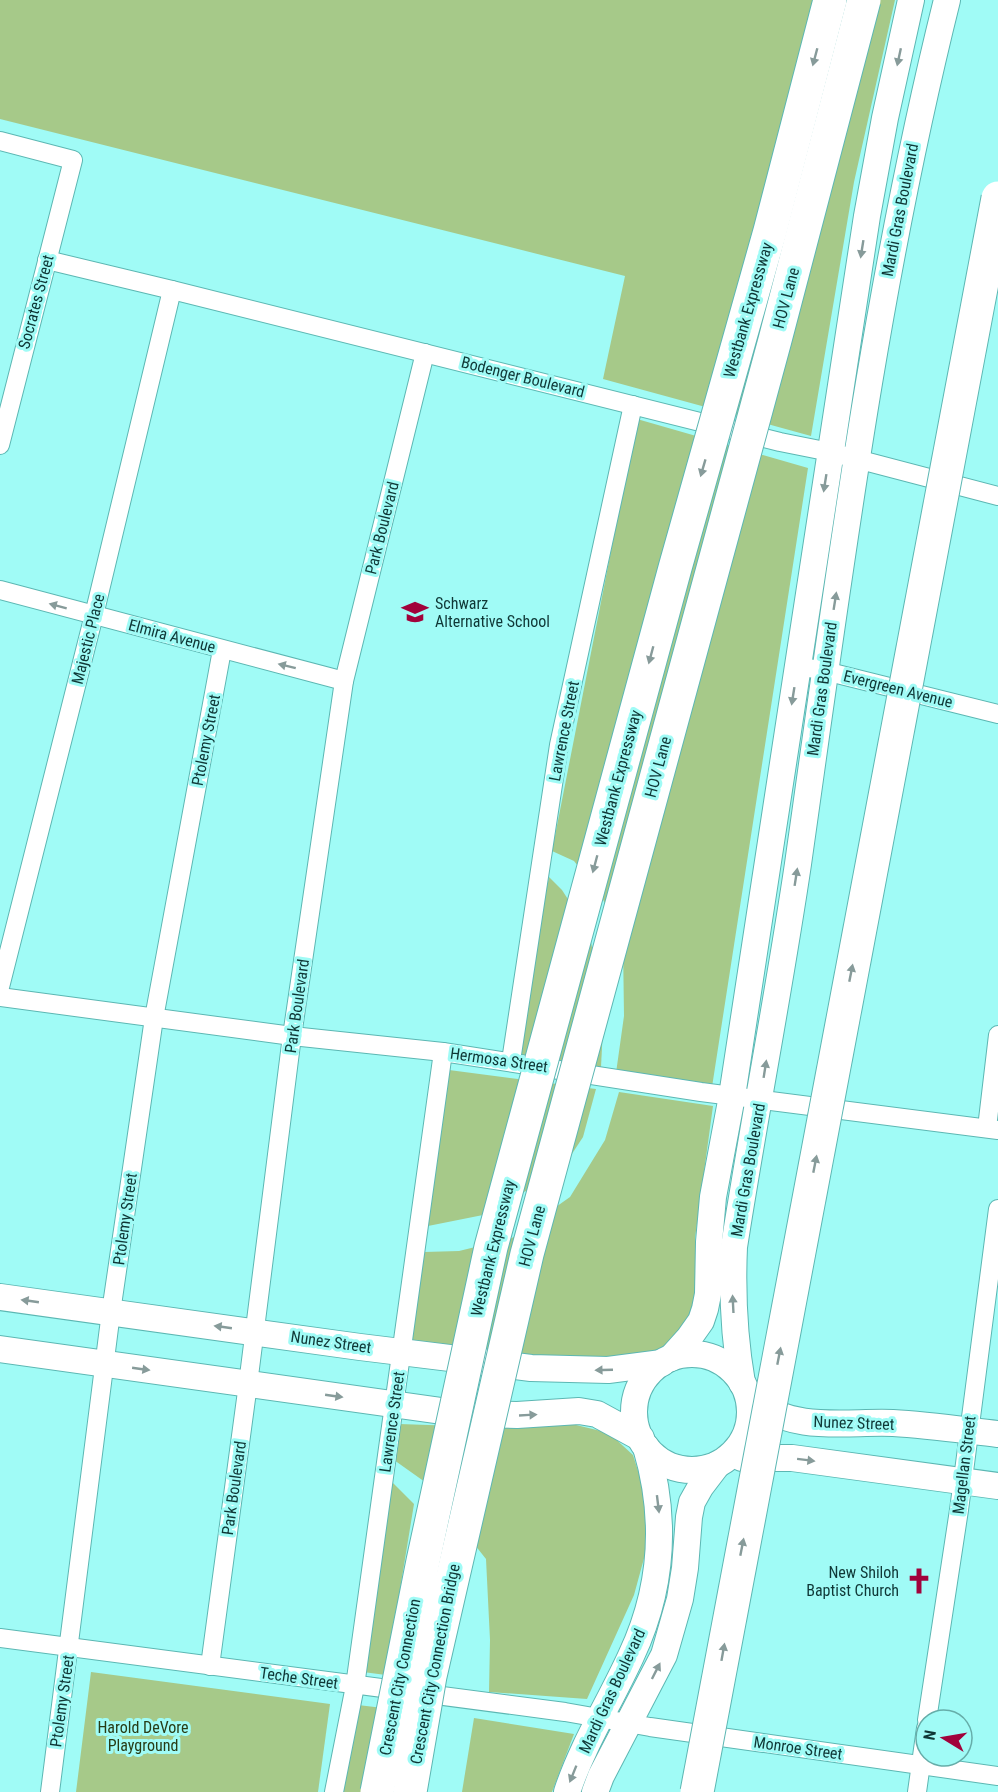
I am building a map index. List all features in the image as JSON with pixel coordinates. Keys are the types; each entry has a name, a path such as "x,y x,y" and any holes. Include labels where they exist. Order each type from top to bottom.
{"highway":[{"name":"Westbank Expressway","path":"423,1561 491,1247 672,579 770,231 830,0"},
{"name":"HOV Lane","path":"461,1536 527,1254 775,340 864,0"},
{"path":"697,1792 998,198"},
{"name":"Crescent City Connection Bridge","path":"410,1792 430,1676 461,1536"},
{"name":"Crescent City Connection","path":"377,1792 423,1561"}],"street":[{"name":"Mardi Gras Boulevard","path":"667,1360 697,1326 705,1309 708,1294 713,1197 732,1096 867,216 885,118 911,0"},
{"name":"Mardi Gras Boulevard","path":"745,1388 735,1341 732,1289 734,1247 797,868 881,309 919,115 947,0"},
{"name":"Socrates Street","path":"0,141 73,160 47,261 9,370 0,445"},
{"name":"Bodenger Boulevard","path":"47,261 172,290 780,442 830,452 998,496"},
{"name":"Majestic Place","path":"0,987 94,615 172,290"},
{"name":"Park Boulevard","path":"210,1666 292,1036 344,681 425,353"},
{"name":"Lawrence Street","path":"511,1061 559,745 633,405"},
{"name":"Elmira Avenue","path":"0,590 344,681"},
{"name":"Ptolemy Street","path":"50,1792 111,1312 154,1018 222,650"},
{"name":"Evergreen Avenue","path":"798,666 825,670 998,714"},
{"name":"Hermosa Street","path":"0,997 292,1036 511,1061 760,1100 993,1129"},
{"path":"993,1129 998,1035"},
{"name":"Lawrence Street","path":"334,1792 355,1686 443,1052"},
{"name":"Magellan Street","path":"929,1708 959,1510 998,1209"},
{"name":"Nunez Street","path":"0,1297 401,1352 555,1370 608,1370 667,1360"},
{"path":"0,1349 472,1414 517,1415 579,1411 597,1414 643,1443 659,1460 677,1468 696,1470 722,1462 792,1458 998,1486"},
{"path":"643,1443 635,1420 636,1401 638,1392 648,1375 667,1360 690,1354 709,1357 728,1367 745,1388 750,1413 746,1434 741,1444 722,1462"},
{"name":"Nunez Street","path":"745,1388 763,1407 788,1417 813,1423 894,1424 998,1434"},
{"name":"Mardi Gras Boulevard","path":"567,1792 598,1718 632,1655 652,1593 661,1536 654,1475 643,1443"},
{"name":"Mardi Gras Boulevard","path":"596,1792 601,1776 670,1639 685,1568 692,1502 700,1486 722,1462"},
{"name":"Teche Street","path":"0,1638 598,1718"},
{"name":"Monroe Street","path":"598,1718 914,1764"},
{"path":"917,1792 920,1768"},
{"name":"Monroe Street","path":"941,1768 998,1776"}],"green space":[{"path":"0,0 895,0 854,182 811,436 603,379 625,276 0,119"},
{"path":"637,419 808,468 712,1087 616,1073 624,1016 623,944 601,895 574,861 552,851"},
{"path":"549,877 562,890 589,932 604,1008 601,1067 512,1055"},
{"path":"449,1070 596,1089 583,1137 562,1169 488,1214 428,1226"},
{"path":"619,1092 713,1106 695,1238 698,1293 685,1333 656,1354 607,1361 544,1360 410,1343 424,1252 459,1251 512,1238 570,1197 605,1140"},
{"path":"568,1423 609,1433 633,1455 645,1493 649,1540 634,1595 587,1699 489,1692 490,1640 486,1559 425,1482 394,1460 399,1424 519,1428"},
{"path":"390,1480 414,1504 386,1675 363,1672"},
{"name":"Harold DeVore Playground","path":"91,1672 330,1704 318,1792 76,1792"},
{"path":"358,1705 383,1708 368,1792 343,1792"},
{"path":"474,1718 574,1734 552,1792 462,1792"}],"place":[{"name":"Schwarz Alternative School","path":"415,612"},
{"name":"New Shiloh Baptist Church","path":"919,1581"}]}
